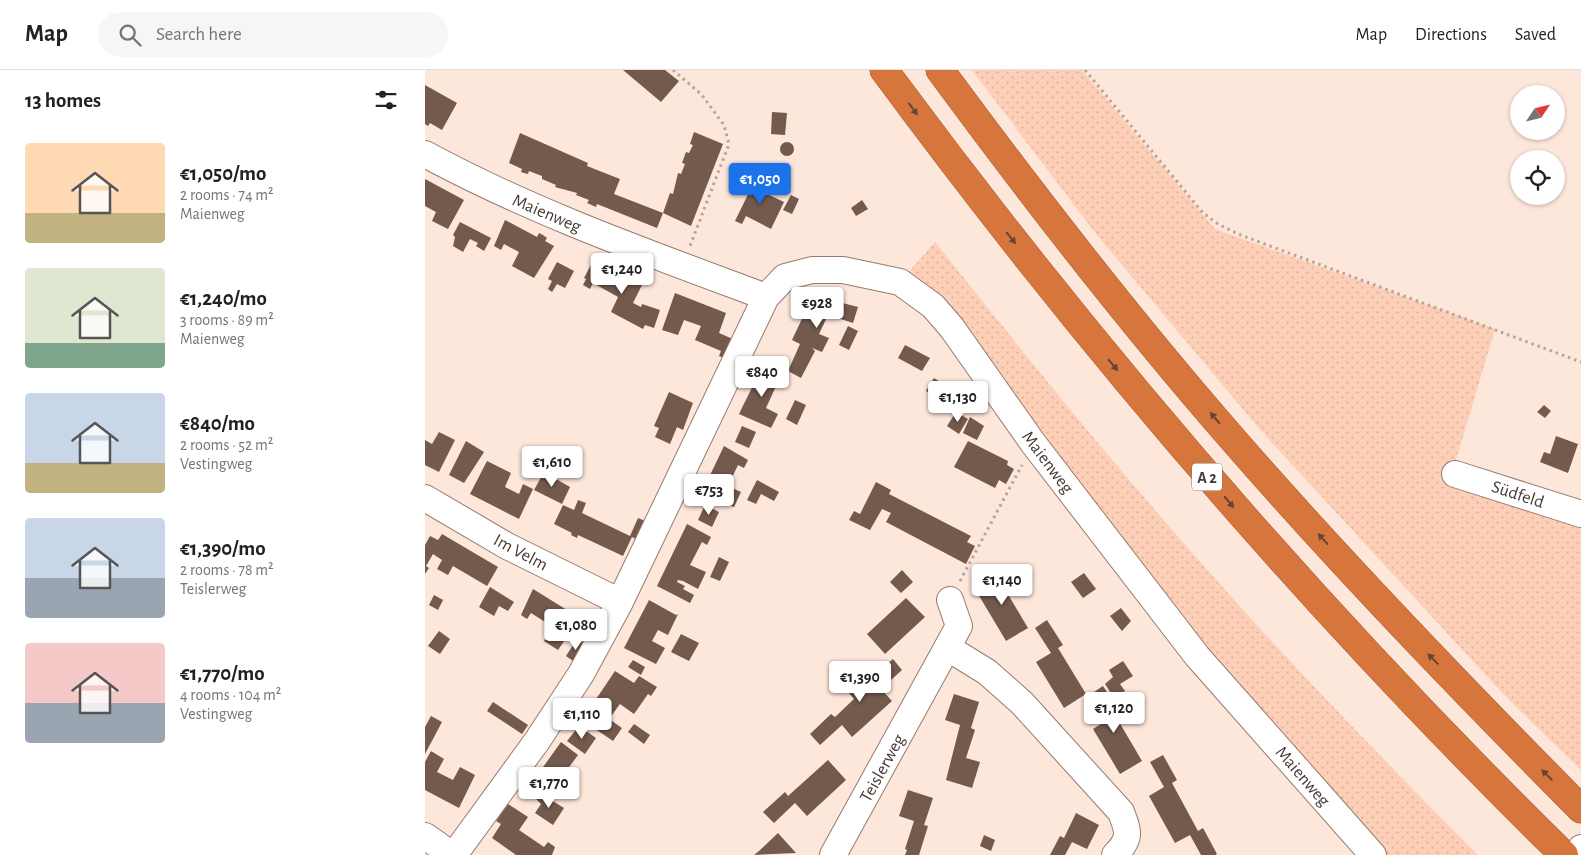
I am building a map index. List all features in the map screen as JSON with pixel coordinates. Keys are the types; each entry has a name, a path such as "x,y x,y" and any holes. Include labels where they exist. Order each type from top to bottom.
{"highway":[{"name":"A 2","path":"884,70 968,184 1097,345 1236,510 1451,742 1565,855"},
{"name":"A 2","path":"940,70 993,143 1106,288 1230,436 1417,643 1581,809"}],"street":[{"name":"Maienweg","path":"425,154 480,184 566,222 766,297 785,276 812,270 843,270 900,282 933,306 952,328 1033,443 1197,656 1373,855"},
{"path":"425,836 453,855 557,711 581,674 620,602 766,297"},
{"name":"Südfeld","path":"1455,474 1581,514"},
{"name":"Im Velm","path":"425,498 507,546 620,602"},
{"name":"Teislerweg","path":"833,855 949,648 959,626 951,600"},
{"path":"949,648 987,672 1023,703 1121,812 1128,829 1126,843 1115,855"},
{"path":"1576,855 1581,848"}],"path":[{"path":"673,70 703,96 725,125 729,144 682,266"},
{"path":"1085,70 1203,213 1218,224 1238,234 1581,362"},
{"path":"951,600 1033,443"}],"shaded area":[{"path":"972,70 1082,70 1215,229 1495,329 1451,477 1581,519 1581,770 1504,695 1263,433 1096,234"},
{"path":"935,242 1071,410 1193,554 1313,685 1478,855 1373,855 900,282"}],"building":[{"path":"623,70 665,70 679,81 661,102"},
{"path":"425,85 457,103 442,130 430,123 428,126 425,124"},
{"path":"772,112 787,113 785,135 771,134"},
{"path":"694,132 723,144 691,226 663,213 670,193 673,194 678,173 681,174 685,164 682,163 686,152 689,153 693,145 690,144"},
{"path":"520,133 588,163 587,166 620,179 614,194 663,213 657,228 597,204 596,207 587,203 589,200 576,195 577,193 555,187 556,185 542,179 542,176 529,171 528,174 521,172 522,169 509,163"},
{"path":"784,142 790,142 794,149 790,156 784,156 780,152 780,146"},
{"path":"757,176 770,182 765,193 784,202 771,229 746,216 742,224 735,221"},
{"path":"425,179 464,200 448,229 432,221 436,212 425,206"},
{"path":"791,195 799,199 792,214 783,210"},
{"path":"862,200 868,209 856,216 851,208"},
{"path":"505,220 537,237 539,233 543,235 547,238 545,241 554,246 534,278 512,266 519,252 504,244 501,250 494,246"},
{"path":"460,222 491,238 484,251 476,246 478,243 470,239 463,252 453,246 455,237 453,235"},
{"path":"594,259 642,285 633,303 641,307 642,304 660,310 654,328 645,325 643,329 611,312 618,297 593,283 590,289 583,285 586,279 584,278"},
{"path":"557,262 574,271 565,288 557,284 552,292 548,289 552,281 548,279"},
{"path":"815,291 835,301 858,307 853,323 828,315 819,334 829,338 822,352 812,348 815,351 801,378 788,371 800,344 792,340"},
{"path":"675,293 726,313 719,333 735,340 726,359 719,356 721,351 695,340 701,326 684,320 678,335 662,330"},
{"path":"848,326 858,331 849,350 839,345"},
{"path":"905,345 930,358 922,371 898,358"},
{"path":"762,367 787,381 784,387 777,384 766,408 778,414 771,428 739,414"},
{"path":"934,378 948,387 940,399 926,391"},
{"path":"975,380 983,390 972,412 952,399 957,392"},
{"path":"669,392 693,403 683,430 677,427 670,444 655,437 659,428 654,426"},
{"path":"795,400 806,405 797,425 786,419"},
{"path":"1544,405 1551,411 1545,418 1537,412"},
{"path":"956,412 968,419 959,434 947,426"},
{"path":"970,417 984,426 977,440 963,433"},
{"path":"742,426 756,432 749,448 735,442"},
{"path":"439,432 455,440 439,472 425,465 425,440 432,444"},
{"path":"1556,436 1578,444 1568,473 1540,462 1544,452 1550,454"},
{"path":"466,441 484,452 464,483 449,475"},
{"path":"968,441 1008,461 1007,465 1014,469 1006,484 999,480 995,488 954,467"},
{"path":"724,446 748,460 744,468 738,465 728,486 741,492 734,507 701,494"},
{"path":"487,461 511,473 505,487 519,494 523,484 533,489 519,519 470,494"},
{"path":"544,472 570,487 562,504 534,490"},
{"path":"757,480 779,492 774,501 761,494 756,504 747,500"},
{"path":"876,482 891,490 889,494 971,536 967,542 975,546 966,564 886,522 891,513 882,509 870,530 849,520 854,511 860,514"},
{"path":"578,500 586,503 582,513 630,536 638,518 648,522 639,541 632,537 623,556 578,535 577,538 571,535 572,533 554,524 563,505 574,510"},
{"path":"705,505 719,512 712,527 698,520"},
{"path":"687,524 711,537 707,545 702,542 690,565 706,572 698,589 683,581 678,580 677,582 685,586 683,589 694,595 690,603 657,586"},
{"path":"442,534 498,567 487,586 453,566 448,575 437,569 442,560 433,554 426,566 429,568 425,574 425,545 430,536 438,540"},
{"path":"719,557 729,562 720,581 710,577"},
{"path":"997,565 1005,578 1000,581 1028,628 1006,641 978,594 993,586 984,572"},
{"path":"902,570 913,582 901,593 890,582"},
{"path":"1084,573 1096,589 1083,598 1071,582"},
{"path":"490,587 514,602 508,611 499,606 494,616 479,607"},
{"path":"533,589 580,618 558,650 544,641 553,627 531,613 527,619 521,615"},
{"path":"434,595 443,600 438,610 429,605"},
{"path":"906,598 925,617 885,654 867,634"},
{"path":"649,600 676,615 678,614 668,635 658,630 652,641 665,648 656,664 624,648"},
{"path":"1121,608 1131,621 1122,631 1110,616"},
{"path":"1047,620 1063,645 1058,648 1086,694 1064,708 1036,662 1051,653 1035,628"},
{"path":"439,631 450,639 440,654 428,646"},
{"path":"681,634 699,643 689,661 671,652"},
{"path":"577,639 586,645 576,663 566,656"},
{"path":"893,659 902,670 881,689 892,701 852,737 842,725 820,745 810,734 831,714 835,717 854,699 843,686 861,668 871,678"},
{"path":"633,660 645,667 641,675 628,667"},
{"path":"1123,661 1133,676 1120,684 1125,691 1114,698 1105,684 1113,677 1109,670"},
{"path":"615,671 634,683 639,676 657,687 651,696 648,694 634,714 620,704 609,719 622,728 613,741 582,720"},
{"path":"1103,686 1120,712 1115,715 1142,761 1120,774 1093,729 1107,720 1091,694"},
{"path":"954,694 979,702 971,728 975,730 966,758 980,762 972,788 946,780 960,725 945,720"},
{"path":"493,702 528,725 522,734 487,711"},
{"path":"431,716 442,722 425,754 425,727"},
{"path":"634,724 650,735 644,744 628,732"},
{"path":"579,726 596,738 585,754 567,741"},
{"path":"561,742 578,755 558,782 541,770"},
{"path":"431,751 444,759 437,772 453,780 460,767 475,775 459,808 425,790 425,762"},
{"path":"1163,755 1177,780 1172,783 1198,831 1203,828 1217,854 1201,855 1190,835 1175,843 1149,796 1164,787 1150,762"},
{"path":"828,760 846,780 807,816 795,803 774,823 763,812 785,792 788,796"},
{"path":"908,790 933,798 924,825 928,826 919,855 905,855 907,850 905,849 914,821 899,816"},
{"path":"540,793 564,808 553,825 535,813 541,804 536,799"},
{"path":"508,804 528,817 519,830 544,847 548,842 555,847 552,855 516,855 492,838 501,824 496,821"},
{"path":"1076,813 1099,825 1087,849 1072,842 1065,855 1050,855 1060,836 1064,838"},
{"path":"778,833 796,853 754,855 759,851"},
{"path":"984,835 995,840 991,851 980,846"}]}
